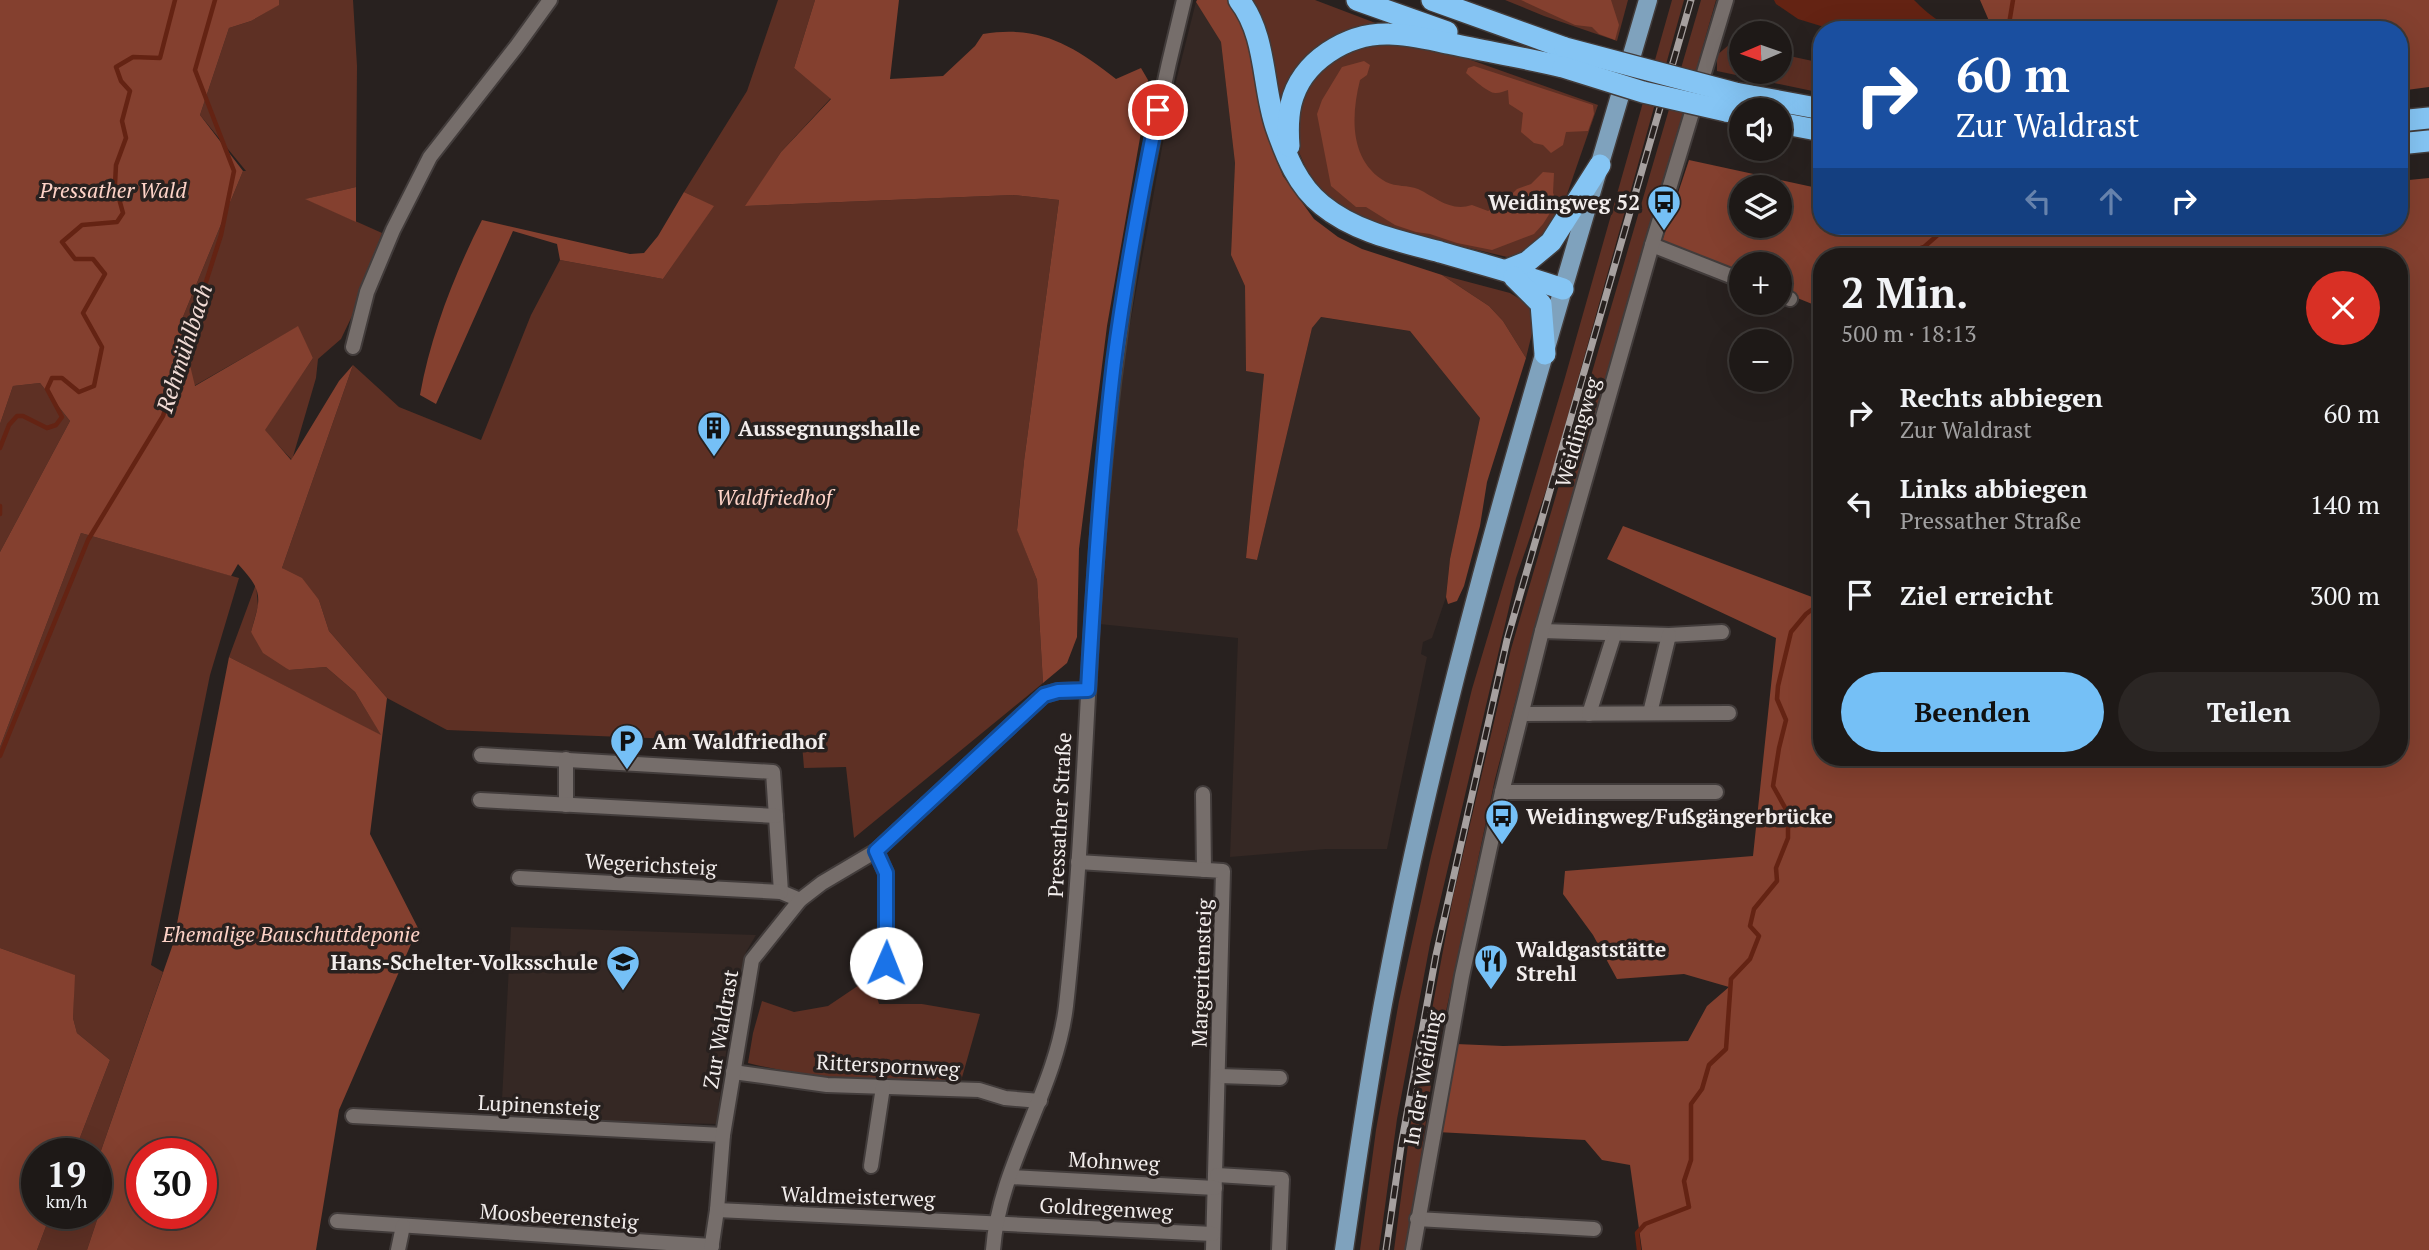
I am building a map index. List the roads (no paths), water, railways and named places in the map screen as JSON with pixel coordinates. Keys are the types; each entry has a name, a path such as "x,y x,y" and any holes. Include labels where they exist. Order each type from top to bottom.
{"highway":[{"path":"1239,0 1259,42 1275,125 1304,187 1320,204 1340,218 1375,234 1507,270 1563,289"},
{"path":"1357,0 1536,61"},
{"path":"1432,0 1530,35"},
{"path":"1471,0 1564,58 1729,105"},
{"path":"1290,162 1288,132 1291,102 1307,71 1328,51 1358,38 1388,34 1536,61 1564,58"},
{"path":"1792,108 1813,109"},
{"path":"2408,120 2429,118"},
{"path":"1792,125 1813,129"},
{"path":"2408,143 2429,141"},
{"path":"1507,270 1527,262 1551,242 1600,165"},
{"path":"1507,270 1541,304 1545,354"}],"main road":[{"path":"1344,1250 1386,986 1464,645 1563,289 1648,0"}],"street":[{"path":"353,347 367,292 393,230 430,158 550,0"},
{"name":"Pressather Straße","path":"993,1250 1010,1177 1052,1068 1065,1011 1078,862 1100,512 1115,360 1142,184 1184,0"},
{"name":"Weidingweg","path":"1470,945 1502,792 1542,631 1652,245 1726,0"},
{"path":"1652,245 1729,275"},
{"path":"1542,631 1614,635 1722,632"},
{"path":"1589,714 1614,635"},
{"path":"1650,713 1669,635"},
{"name":"Zur Waldrast","path":"712,1248 718,1210 723,1135 752,960 800,900 822,883 876,851 1044,695 1058,691 1088,690"},
{"path":"1522,714 1729,713"},
{"path":"481,755 773,772 781,892 800,900"},
{"path":"566,759 566,805"},
{"path":"1502,792 1716,792"},
{"name":"Margeritensteig","path":"1203,794 1204,870 1223,871 1213,1250"},
{"path":"480,800 776,816"},
{"path":"876,851 886,873 886,963"},
{"path":"1078,862 1204,870"},
{"name":"Wegerichsteig","path":"519,878 781,892"},
{"name":"In der Weiding","path":"1413,1250 1470,945"},
{"name":"Ritterspornweg","path":"733,1072 827,1085 979,1090 1005,1098 1040,1101"},
{"name":"Margeritensteig","path":"1219,1076 1280,1078"},
{"path":"871,1166 883,1087"},
{"name":"Lupinensteig","path":"352,1116 723,1135"},
{"name":"Mohnweg","path":"1010,1177 1216,1182 1282,1179 1279,1250"},
{"name":"Waldmeisterweg","path":"718,1210 998,1223"},
{"path":"1417,1219 1594,1228"},
{"name":"Moosbeerensteig","path":"337,1221 712,1248"},
{"name":"Goldregenweg","path":"998,1223 1213,1234"},
{"path":"398,1250 402,1226"}],"waterway":[{"path":"0,448 9,425 17,416 23,416 47,428 56,425 62,417 47,389 52,378 62,378 79,392 94,386 102,347 83,313 105,274 93,259 75,259 62,242 82,225 117,222 123,213 115,184 116,165 126,138 122,121 130,91 121,81 116,67 133,57 160,58 175,0"},
{"name":"Rehmühlbach","path":"0,756 88,540 163,416 221,235 234,171 195,70 215,0"},
{"path":"2010,21 2013,0"},
{"path":"1921,248 1938,235"},
{"path":"0,506 0,514"},
{"path":"1639,1250 1637,1233 1645,1224 1689,1207 1684,1181 1691,1160 1691,1104 1702,1089 1709,1065 1726,1049 1731,979 1750,959 1759,936 1750,926 1754,909 1777,881 1776,868 1788,838 1788,813 1773,786 1786,720 1777,699 1778,686 1791,632 1813,609"}],"railway":[{"path":"1386,1250 1401,1146 1436,955 1507,640 1691,0"}],"place":[{"name":"Weidingweg 52","path":"1664,232"},
{"name":"Aussegnungshalle","path":"714,458"},
{"name":"Am Waldfriedhof","path":"627,771"},
{"name":"Weidingweg/Fußgängerbrücke","path":"1502,846"},
{"name":"Waldgaststätte Strehl","path":"1491,991"},
{"name":"Hans-Schelter-Volksschule","path":"623,992"}],"park label":[{"name":"Pressather Wald","path":"113,190"},
{"name":"Waldfriedhof","path":"774,497"},
{"name":"Ehemalige Bauschuttdeponie","path":"291,934"}]}
